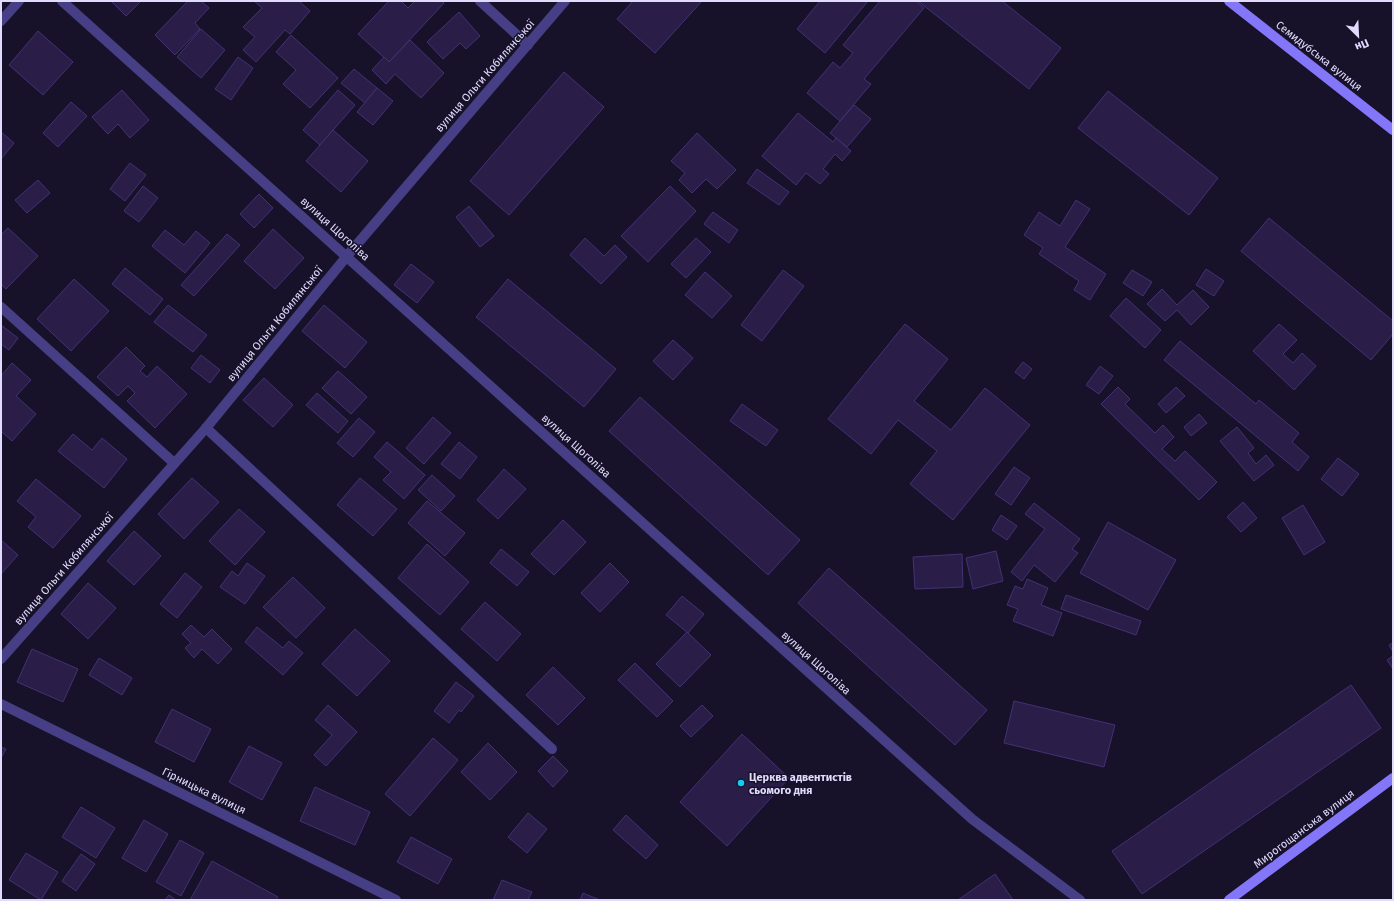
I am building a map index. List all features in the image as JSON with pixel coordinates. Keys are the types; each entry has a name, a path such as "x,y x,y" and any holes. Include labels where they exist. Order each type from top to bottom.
{"street":[{"path":"1,21 18,1"},
{"name":"вулиця Щоголіва","path":"62,1 972,819 1080,900"},
{"path":"480,1 528,45"},
{"name":"вулиця Ольги Кобилянської","path":"1,659 206,428 347,256 565,1"},
{"name":"Семидубська вулиця","path":"1230,1 1393,130"},
{"path":"1,306 174,463"},
{"path":"206,428 552,749"},
{"name":"Гірницька вулиця","path":"1,704 396,900"},
{"name":"Мирогощанська вулиця","path":"1229,900 1393,778"}],"building":[{"path":"111,1 141,1 126,16"},
{"path":"188,1 201,1 209,8 195,23 200,29 175,55 155,35"},
{"path":"254,1 299,1 310,11 290,34 285,30 256,62 243,50 255,37 243,27 262,8"},
{"path":"389,1 401,1 408,8 415,1 442,1 444,3 389,62 358,34"},
{"path":"633,1 702,1 655,53 617,19"},
{"path":"820,1 868,1 825,53 797,29"},
{"path":"880,1 916,1 924,8 864,79 871,84 840,121 807,93 833,62 840,68 853,53 843,45"},
{"path":"918,1 1002,1 1061,48 1029,89"},
{"path":"459,12 480,36 466,49 460,43 443,59 427,42"},
{"path":"201,29 225,50 201,78 177,57"},
{"path":"38,31 73,62 43,95 9,65"},
{"path":"291,35 338,78 310,108 283,84 296,70 276,52"},
{"path":"410,40 444,73 421,98 395,74 386,84 372,70 384,57 389,62"},
{"path":"238,57 253,68 231,100 215,89"},
{"path":"354,69 377,88 365,103 341,83"},
{"path":"564,72 604,107 509,215 470,181"},
{"path":"377,88 393,101 373,125 357,112"},
{"path":"122,90 149,120 130,138 118,124 108,134 92,117"},
{"path":"338,90 355,105 320,145 303,130"},
{"path":"1108,91 1218,178 1189,215 1078,128"},
{"path":"71,102 87,116 58,147 43,133"},
{"path":"854,105 871,119 847,147 830,133"},
{"path":"798,113 833,142 836,138 851,151 842,161 835,154 823,169 829,174 820,184 806,173 796,185 762,156"},
{"path":"333,130 368,161 341,192 306,161"},
{"path":"1,132 14,143 1,159"},
{"path":"697,133 736,170 717,189 706,179 692,193 679,180 685,173 671,161"},
{"path":"130,163 146,175 125,201 110,189"},
{"path":"757,169 789,192 779,205 747,183"},
{"path":"38,180 50,193 27,213 15,200"},
{"path":"143,186 158,198 139,222 124,211"},
{"path":"670,186 696,211 648,262 621,236"},
{"path":"259,194 273,208 254,228 240,214"},
{"path":"1076,200 1090,209 1065,247 1106,274 1090,300 1074,290 1079,281 1039,254 1043,248 1024,235 1039,212 1060,226"},
{"path":"469,206 494,236 480,247 456,217"},
{"path":"713,212 738,230 729,243 704,224"},
{"path":"1269,218 1393,321 1393,334 1371,360 1241,251"},
{"path":"8,228 38,256 6,289 1,284 1,235"},
{"path":"273,229 304,258 275,289 244,261"},
{"path":"165,230 184,245 196,231 210,243 185,273 152,246"},
{"path":"227,234 240,245 194,296 181,285"},
{"path":"585,238 604,256 615,245 627,257 601,284 570,255"},
{"path":"696,238 711,252 686,278 671,264"},
{"path":"411,264 434,282 417,303 394,285"},
{"path":"125,268 163,299 150,315 112,284"},
{"path":"1206,269 1224,281 1214,296 1196,285"},
{"path":"783,270 804,286 762,341 741,325"},
{"path":"1132,270 1152,282 1143,296 1123,283"},
{"path":"705,272 732,296 712,318 685,295"},
{"path":"74,279 109,311 71,351 37,319"},
{"path":"508,279 616,369 584,407 476,317"},
{"path":"1162,289 1177,305 1193,290 1209,307 1191,325 1177,310 1165,321 1147,304"},
{"path":"1126,298 1161,330 1145,348 1110,316"},
{"path":"168,305 207,335 193,352 154,322"},
{"path":"324,305 367,342 345,368 302,331"},
{"path":"905,324 948,359 914,401 951,430 985,388 1030,425 953,520 910,484 937,451 898,420 871,454 828,419"},
{"path":"1279,324 1297,340 1283,354 1293,363 1302,353 1316,366 1294,390 1253,351"},
{"path":"1,325 18,338 9,350 1,344"},
{"path":"673,340 693,358 673,380 653,361"},
{"path":"1180,341 1256,404 1259,400 1299,433 1292,442 1309,457 1298,471 1164,360"},
{"path":"126,347 145,366 140,371 147,377 157,366 187,394 155,428 127,401 135,393 128,386 118,396 97,377"},
{"path":"201,355 220,370 210,383 191,368"},
{"path":"1023,362 1032,369 1024,379 1015,372"},
{"path":"12,363 31,380 16,396 36,414 12,441 1,431 1,376"},
{"path":"1100,366 1113,376 1099,394 1086,385"},
{"path":"338,371 367,397 351,414 322,388"},
{"path":"264,378 293,405 273,427 243,400"},
{"path":"1118,387 1130,399 1125,404 1155,433 1163,425 1174,437 1162,449 1175,461 1185,451 1217,482 1199,500 1101,404"},
{"path":"1176,387 1185,396 1166,413 1158,404"},
{"path":"317,393 348,421 338,433 306,405"},
{"path":"640,397 800,540 768,575 609,431"},
{"path":"742,404 778,430 766,446 730,421"},
{"path":"1199,414 1207,423 1191,436 1184,427"},
{"path":"433,417 451,433 424,464 406,448"},
{"path":"359,418 375,432 353,457 337,443"},
{"path":"1237,427 1254,448 1248,453 1256,464 1266,455 1274,465 1254,481 1220,441"},
{"path":"73,434 92,450 102,438 127,459 104,488 58,451"},
{"path":"387,442 425,475 404,499 383,480 391,472 374,457"},
{"path":"459,442 477,457 460,479 441,464"},
{"path":"1338,458 1359,474 1342,496 1321,479"},
{"path":"1014,467 1030,478 1011,505 995,494"},
{"path":"504,469 526,489 498,519 477,500"},
{"path":"432,475 455,496 441,511 418,490"},
{"path":"192,478 219,502 184,539 158,514"},
{"path":"360,478 397,509 373,536 337,505"},
{"path":"36,479 81,516 53,548 28,527 36,517 17,501"},
{"path":"427,501 465,533 445,556 408,523"},
{"path":"1243,502 1257,518 1241,532 1227,517"},
{"path":"1034,503 1080,539 1072,549 1078,553 1055,582 1034,565 1022,581 1011,572 1045,529 1025,514"},
{"path":"1303,505 1325,542 1304,555 1282,518"},
{"path":"239,509 265,532 235,565 209,541"},
{"path":"1001,515 1017,526 1007,540 992,530"},
{"path":"563,520 586,542 554,575 531,554"},
{"path":"1108,522 1176,560 1148,610 1080,573"},
{"path":"134,531 161,556 134,585 107,561"},
{"path":"1,540 18,555 1,574"},
{"path":"427,544 469,582 440,615 398,578"},
{"path":"501,549 529,572 517,586 490,563"},
{"path":"996,551 1003,581 973,589 966,558"},
{"path":"962,554 963,587 915,589 913,557"},
{"path":"247,563 265,576 245,604 220,587 232,571 238,576"},
{"path":"610,563 629,582 600,612 581,593"},
{"path":"829,568 987,710 955,745 798,603"},
{"path":"185,573 202,587 177,618 160,604"},
{"path":"293,577 325,608 296,638 263,607"},
{"path":"1027,579 1048,588 1041,605 1062,613 1053,636 1013,621 1018,609 1007,605 1015,586 1023,589"},
{"path":"88,583 116,608 88,639 61,614"},
{"path":"1066,595 1141,621 1136,635 1061,609"},
{"path":"682,596 704,614 688,633 666,615"},
{"path":"485,602 521,634 497,661 461,629"},
{"path":"191,625 204,637 212,629 232,649 218,664 202,649 194,658 185,648 191,643 182,634"},
{"path":"257,627 283,648 289,641 303,653 283,675 245,642"},
{"path":"355,629 390,661 357,696 322,664"},
{"path":"687,632 711,655 680,687 656,664"},
{"path":"1393,643 1393,652 1389,645"},
{"path":"32,649 78,669 63,702 17,682"},
{"path":"1393,656 1393,669 1387,660"},
{"path":"99,658 132,678 122,695 89,675"},
{"path":"635,663 673,701 657,717 618,680"},
{"path":"553,667 585,698 558,725 526,695"},
{"path":"456,682 474,696 461,712 459,710 449,723 434,711"},
{"path":"1351,685 1381,728 1142,894 1112,851"},
{"path":"1014,701 1115,725 1104,767 1004,743"},
{"path":"328,705 357,732 326,766 314,755 332,735 315,720"},
{"path":"702,705 713,716 691,737 680,726"},
{"path":"172,709 211,729 194,762 155,742"},
{"path":"742,734 789,778 727,846 680,802"},
{"path":"433,738 458,760 410,816 385,794"},
{"path":"488,743 517,772 490,800 461,772"},
{"path":"249,746 282,763 262,800 229,782"},
{"path":"1,747 6,749 1,758"},
{"path":"553,756 568,771 553,787 538,771"},
{"path":"315,787 370,812 355,845 300,821"},
{"path":"81,807 115,828 96,858 62,837"},
{"path":"528,813 547,829 527,853 508,837"},
{"path":"626,815 658,845 646,859 613,830"},
{"path":"144,820 168,834 146,872 122,858"},
{"path":"411,837 452,859 438,884 397,862"},
{"path":"180,840 204,853 181,896 156,882"},
{"path":"26,853 58,872 41,900 9,880"},
{"path":"81,854 95,864 76,891 62,881"},
{"path":"212,861 278,897 276,900 190,900"},
{"path":"995,874 1013,900 958,900"},
{"path":"502,880 532,892 528,900 493,900"},
{"path":"583,893 600,900 580,900"},
{"path":"169,895 176,900 165,900"}],"place":[{"name":"Церква адвентистів сьомого дня","path":"741,783"}]}
